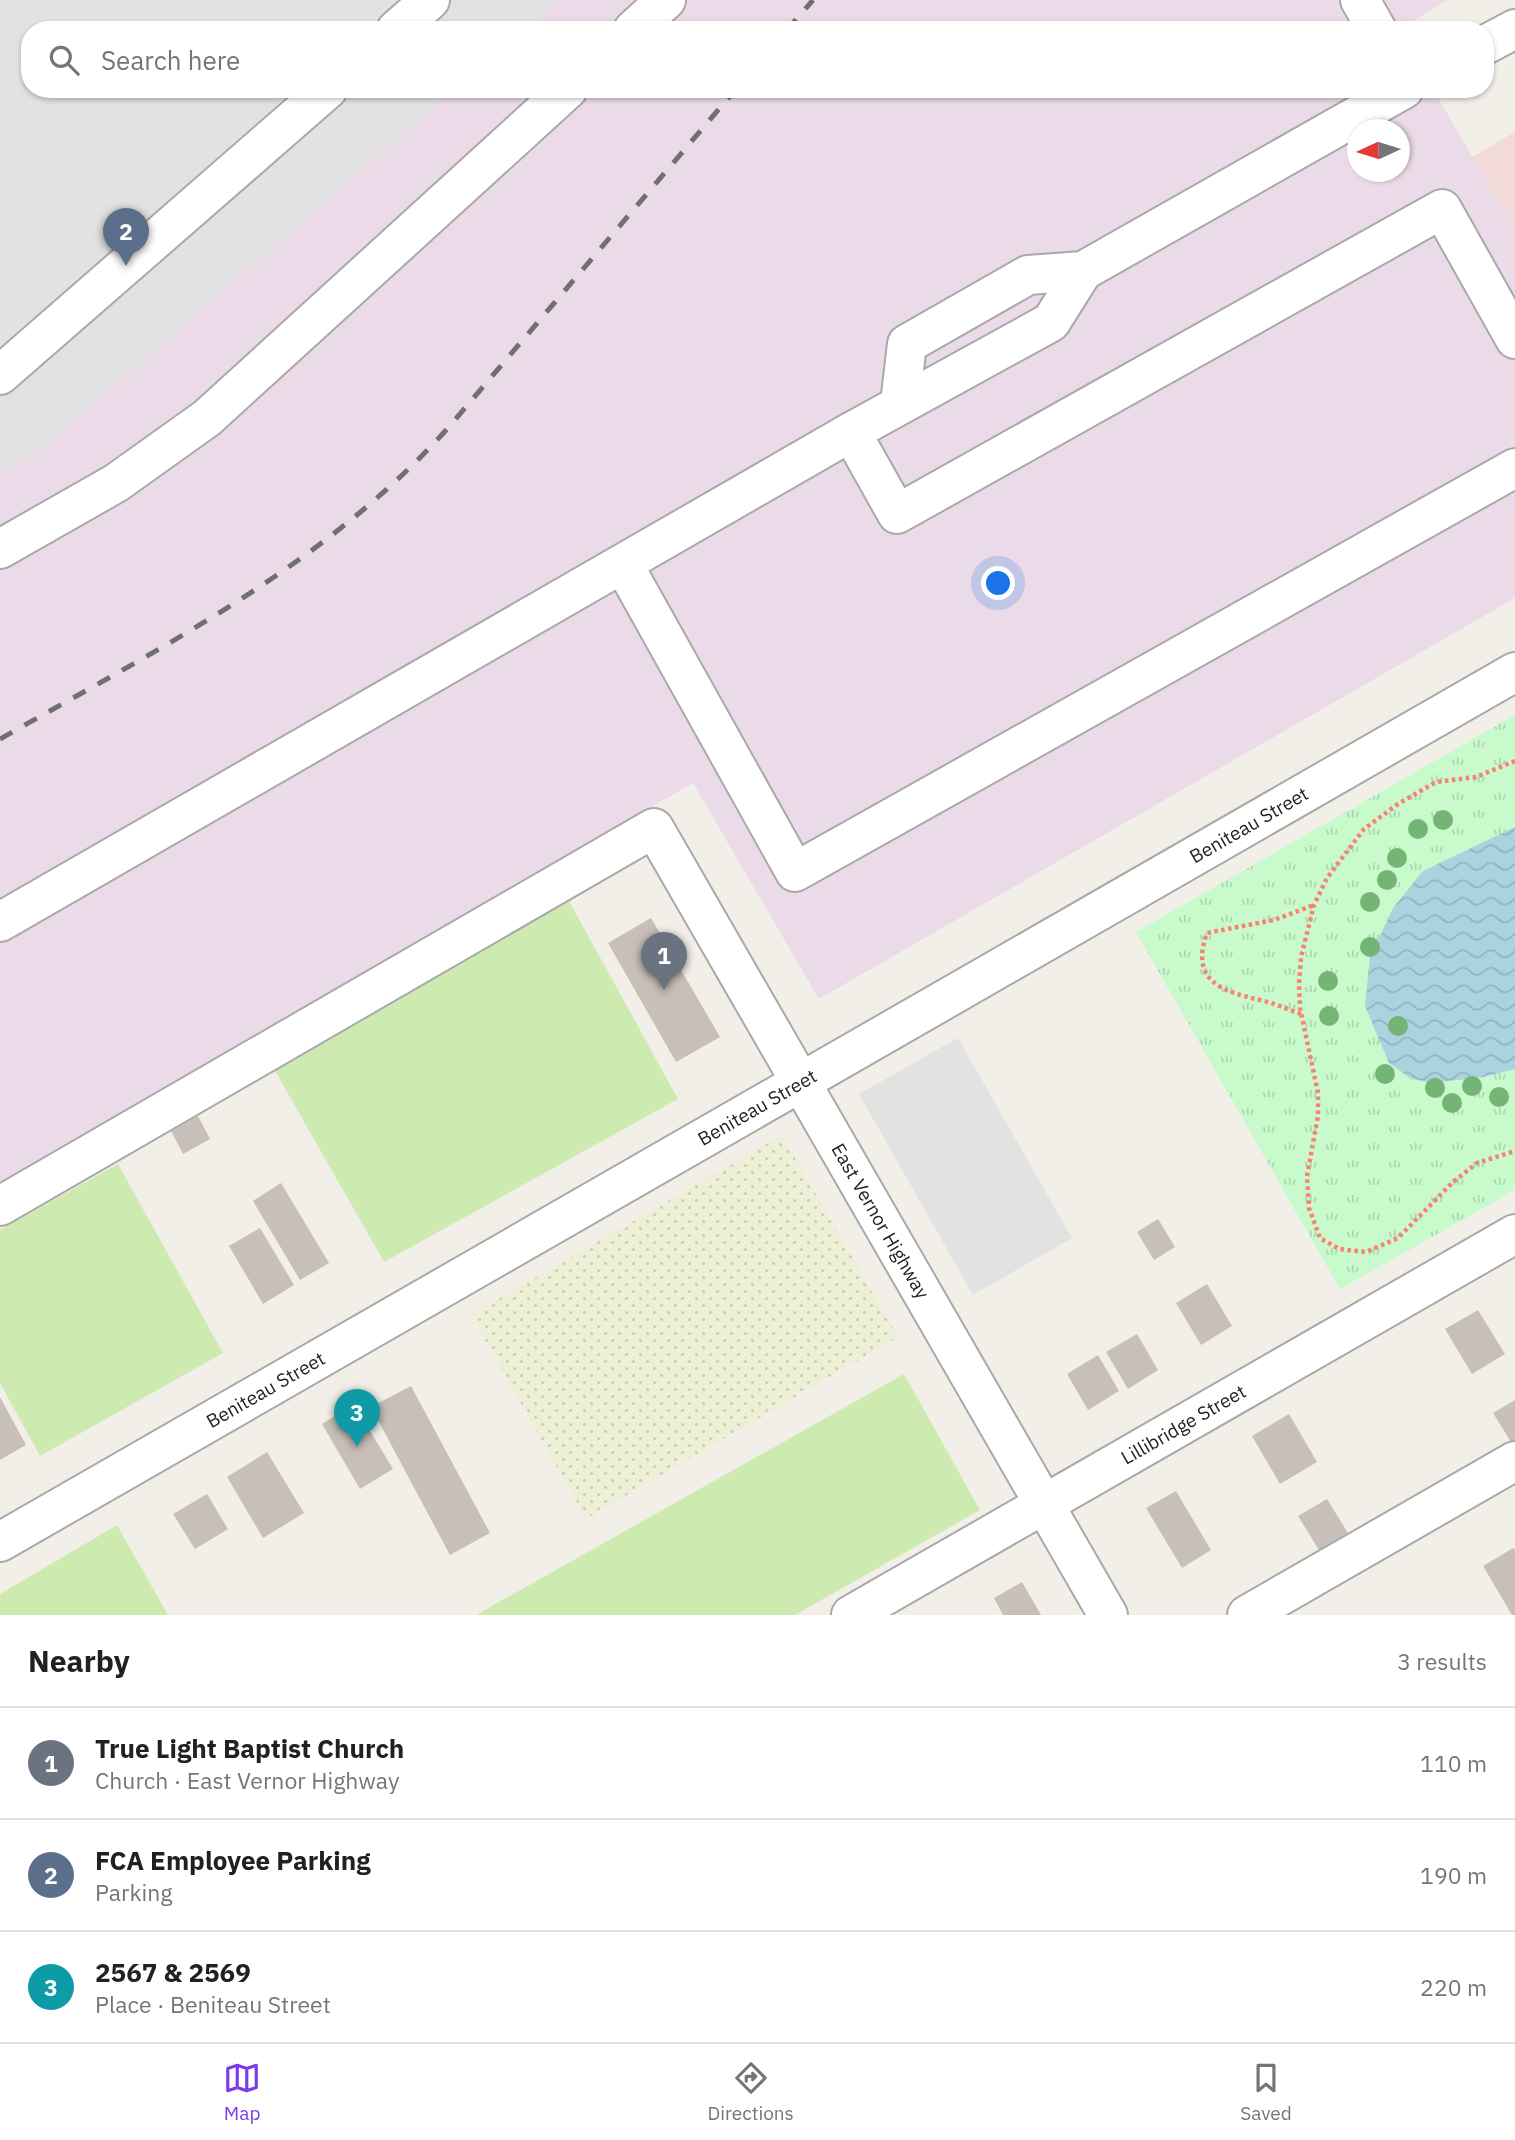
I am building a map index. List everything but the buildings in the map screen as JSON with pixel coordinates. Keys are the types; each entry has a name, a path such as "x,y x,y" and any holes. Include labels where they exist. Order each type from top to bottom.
{"street":[{"path":"406,21 430,0"},
{"path":"643,21 666,0"},
{"path":"1360,0 1372,21"},
{"path":"1494,40 1515,29"},
{"path":"0,375 318,98"},
{"path":"0,549 116,483 207,418 558,98"},
{"path":"901,404 907,344 1028,275 1083,271 1388,98"},
{"path":"851,432 897,514 1442,209 1515,340"},
{"path":"0,922 851,432 1051,322 1083,271"},
{"path":"623,564 795,872 1515,468"},
{"name":"Beniteau Street","path":"0,1542 1515,672"},
{"name":"East Vernor Highway","path":"0,1206 654,828 1108,1615"},
{"name":"Lillibridge Street","path":"851,1615 1515,1234"},
{"path":"1247,1615 1515,1461"}],"path":[{"path":"1515,761 1476,777 1436,782 1398,804 1364,829 1327,878 1314,905 1301,957 1299,984 1302,1014 1318,1093 1318,1116 1307,1176 1309,1208 1320,1238 1339,1250 1366,1252 1398,1238 1452,1183 1477,1163 1515,1151"},
{"path":"1302,1014 1237,995 1210,981 1201,962 1202,949 1208,933 1274,920 1314,905"}],"shaded area":[{"path":"0,0 1447,0 1413,21 21,21 21,98 1438,98 1515,230 1515,598 819,999 693,783 0,1184"},
{"path":"0,0 557,0 533,21 21,21 21,98 445,98 48,443 0,476"},
{"path":"1515,132 1515,230 1472,157"},
{"path":"958,1038 1072,1238 973,1295 859,1094"}],"green space":[{"path":"1515,715 1515,1190 1340,1289 1136,932"},
{"path":"568,899 678,1099 384,1262 275,1071"},
{"path":"782,1135 898,1337 586,1519 471,1315"},
{"path":"118,1164 223,1353 40,1456 0,1383 0,1230"},
{"path":"904,1374 980,1510 795,1615 476,1615"},
{"path":"117,1525 168,1615 0,1615 0,1594"}],"water":[{"path":"1515,827 1515,1069 1484,1077 1430,1083 1410,1078 1389,1063 1365,1006 1370,957 1393,908 1423,871"}],"railway":[{"path":"795,21 813,0"},
{"path":"0,739 120,672 237,601 294,563 348,522 399,478 448,428 728,98"}],"place":[{"name":"FCA Employee Parking","path":"126,266"},
{"name":"True Light Baptist Church","path":"664,990"},
{"name":"2567 & 2569","path":"357,1447"}]}
